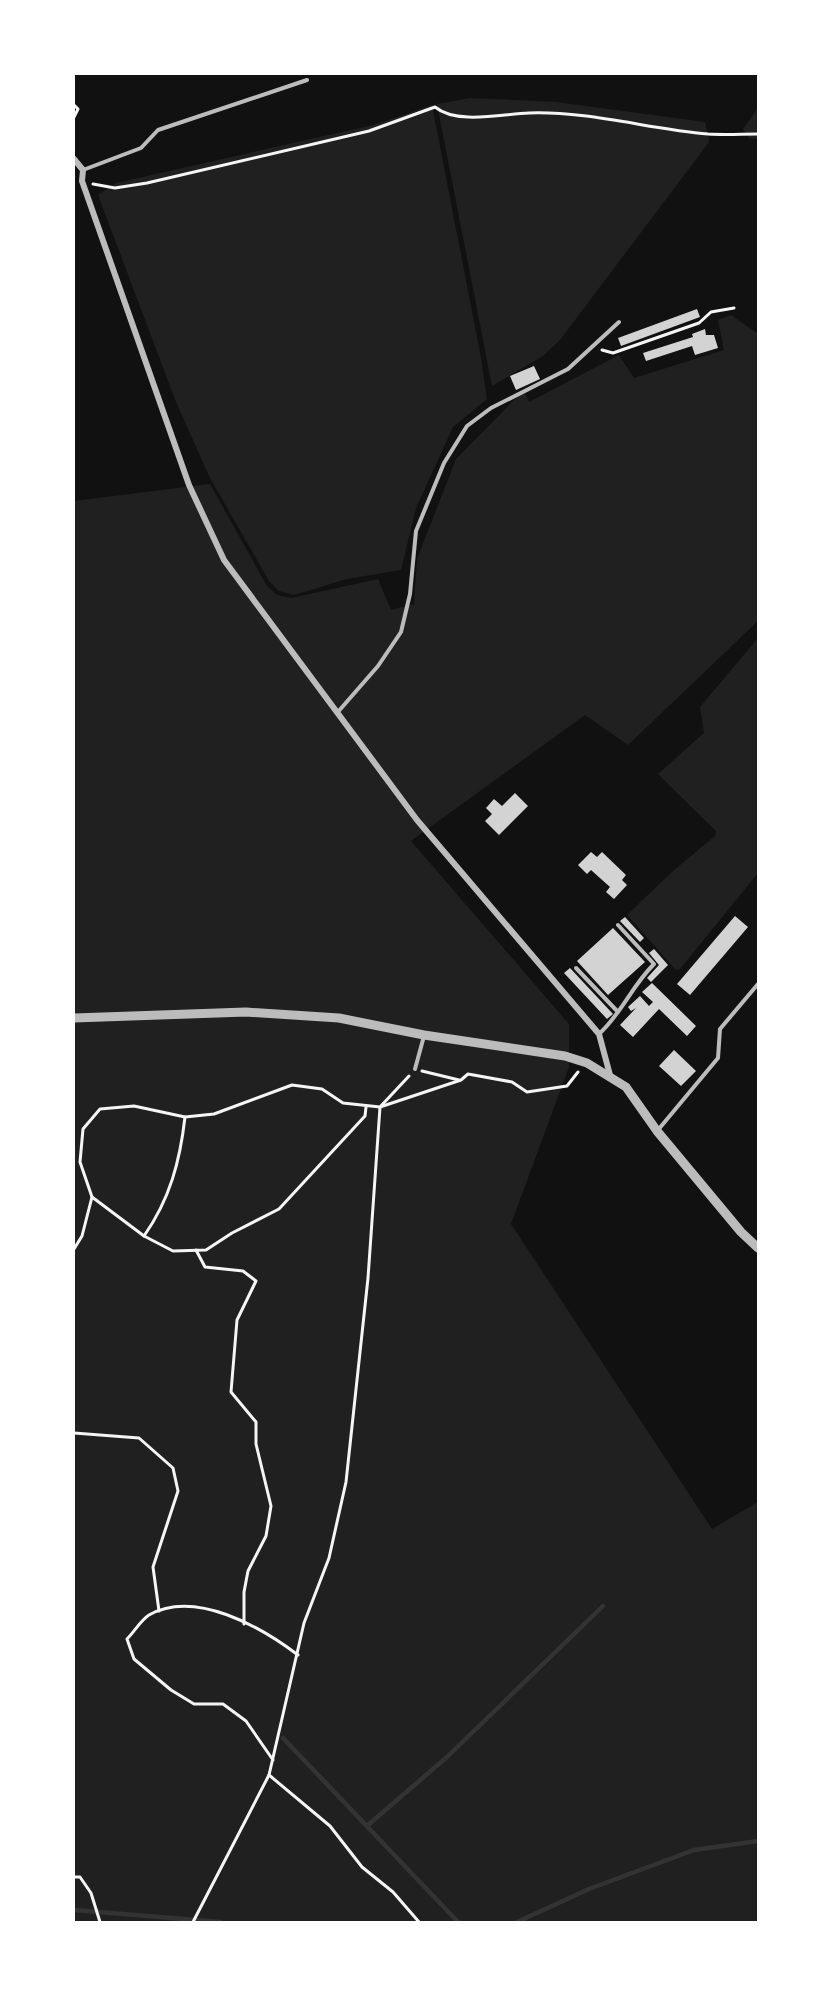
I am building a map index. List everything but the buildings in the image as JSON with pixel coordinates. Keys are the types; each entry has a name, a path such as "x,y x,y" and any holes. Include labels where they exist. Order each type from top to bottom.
{"street":[{"path":"74,159 83,170 82,182 189,485 224,560 417,820 599,1034 610,1075"},
{"path":"74,1018 246,1012 339,1018 424,1035 581,1061 610,1075 626,1087 657,1131 741,1232 759,1248"}],"lane":[{"path":"83,170 141,148 158,130 307,80"},
{"path":"338,712 378,666 401,632 410,594 416,531 444,464 467,426 491,408 568,369 619,322"},
{"path":"599,1034 618,1012 636,981 654,964 618,926"},
{"path":"576,968 618,1012"},
{"path":"657,1131 718,1058 720,1029 759,984"},
{"path":"415,1069 424,1035"}],"path":[{"path":"74,105 78,109 74,117"},
{"path":"82,182 115,188 147,183 369,131 435,108 441,112 463,116 537,113 629,121 708,134 759,134"},
{"path":"593,347 613,353 699,323 711,312 734,308"},
{"path":"74,1249 82,1236 92,1197 80,1162 83,1129 100,1109 134,1106 185,1117 214,1114 292,1085 322,1089 343,1103 380,1107 461,1080 468,1074 512,1082 526,1092 533,1092 567,1086 578,1072 581,1061"},
{"path":"194,1923 269,1775 304,1623 329,1558 346,1482 368,1278 380,1107 415,1069 461,1080"},
{"path":"92,1197 144,1236 172,1251 206,1250 232,1233 279,1209 365,1116 366,1107"},
{"path":"144,1236 164,1203 175,1176 185,1117"},
{"path":"196,1250 205,1267 243,1271 256,1281 237,1320 231,1392 256,1422 256,1444 271,1506 266,1536 248,1571 244,1592 244,1624"},
{"path":"74,1434 139,1438 173,1468 178,1491 153,1567 159,1611"},
{"path":"273,1760 246,1721 223,1704 194,1704 171,1690 134,1659 128,1639 148,1616 172,1606 210,1609 281,1642 298,1655"},
{"path":"269,1775 330,1826 362,1867 393,1892 419,1923"},
{"path":"74,1877 80,1877 91,1893 100,1923"}],"shaded area":[{"path":"470,98 556,102 705,122 709,142 560,340 543,356 492,386 437,104"},
{"path":"432,105 487,399 453,427 416,508 401,570 347,579 294,595 279,591 269,581 210,478 176,402 98,195 116,183 373,125"},
{"path":"758,108 758,139 749,138 743,129"},
{"path":"731,315 758,334 758,621 628,745 585,715 411,841 569,1024 569,1067 511,1224 712,1529 758,1502 758,1922 74,1922 74,501 210,484 267,586 277,595 291,598 378,579 391,610 414,604 417,559 456,459 524,390 529,402 619,355 634,378 724,350 718,320"},
{"path":"758,638 758,873 680,969 676,970 627,915 673,871 715,836 716,831 658,774 704,733 700,707"}],"waterway":[{"path":"368,1825 447,1757 603,1606"},
{"path":"283,1738 458,1922"},
{"path":"517,1922 589,1889 694,1850 758,1841"},
{"path":"74,1910 220,1922"}]}
